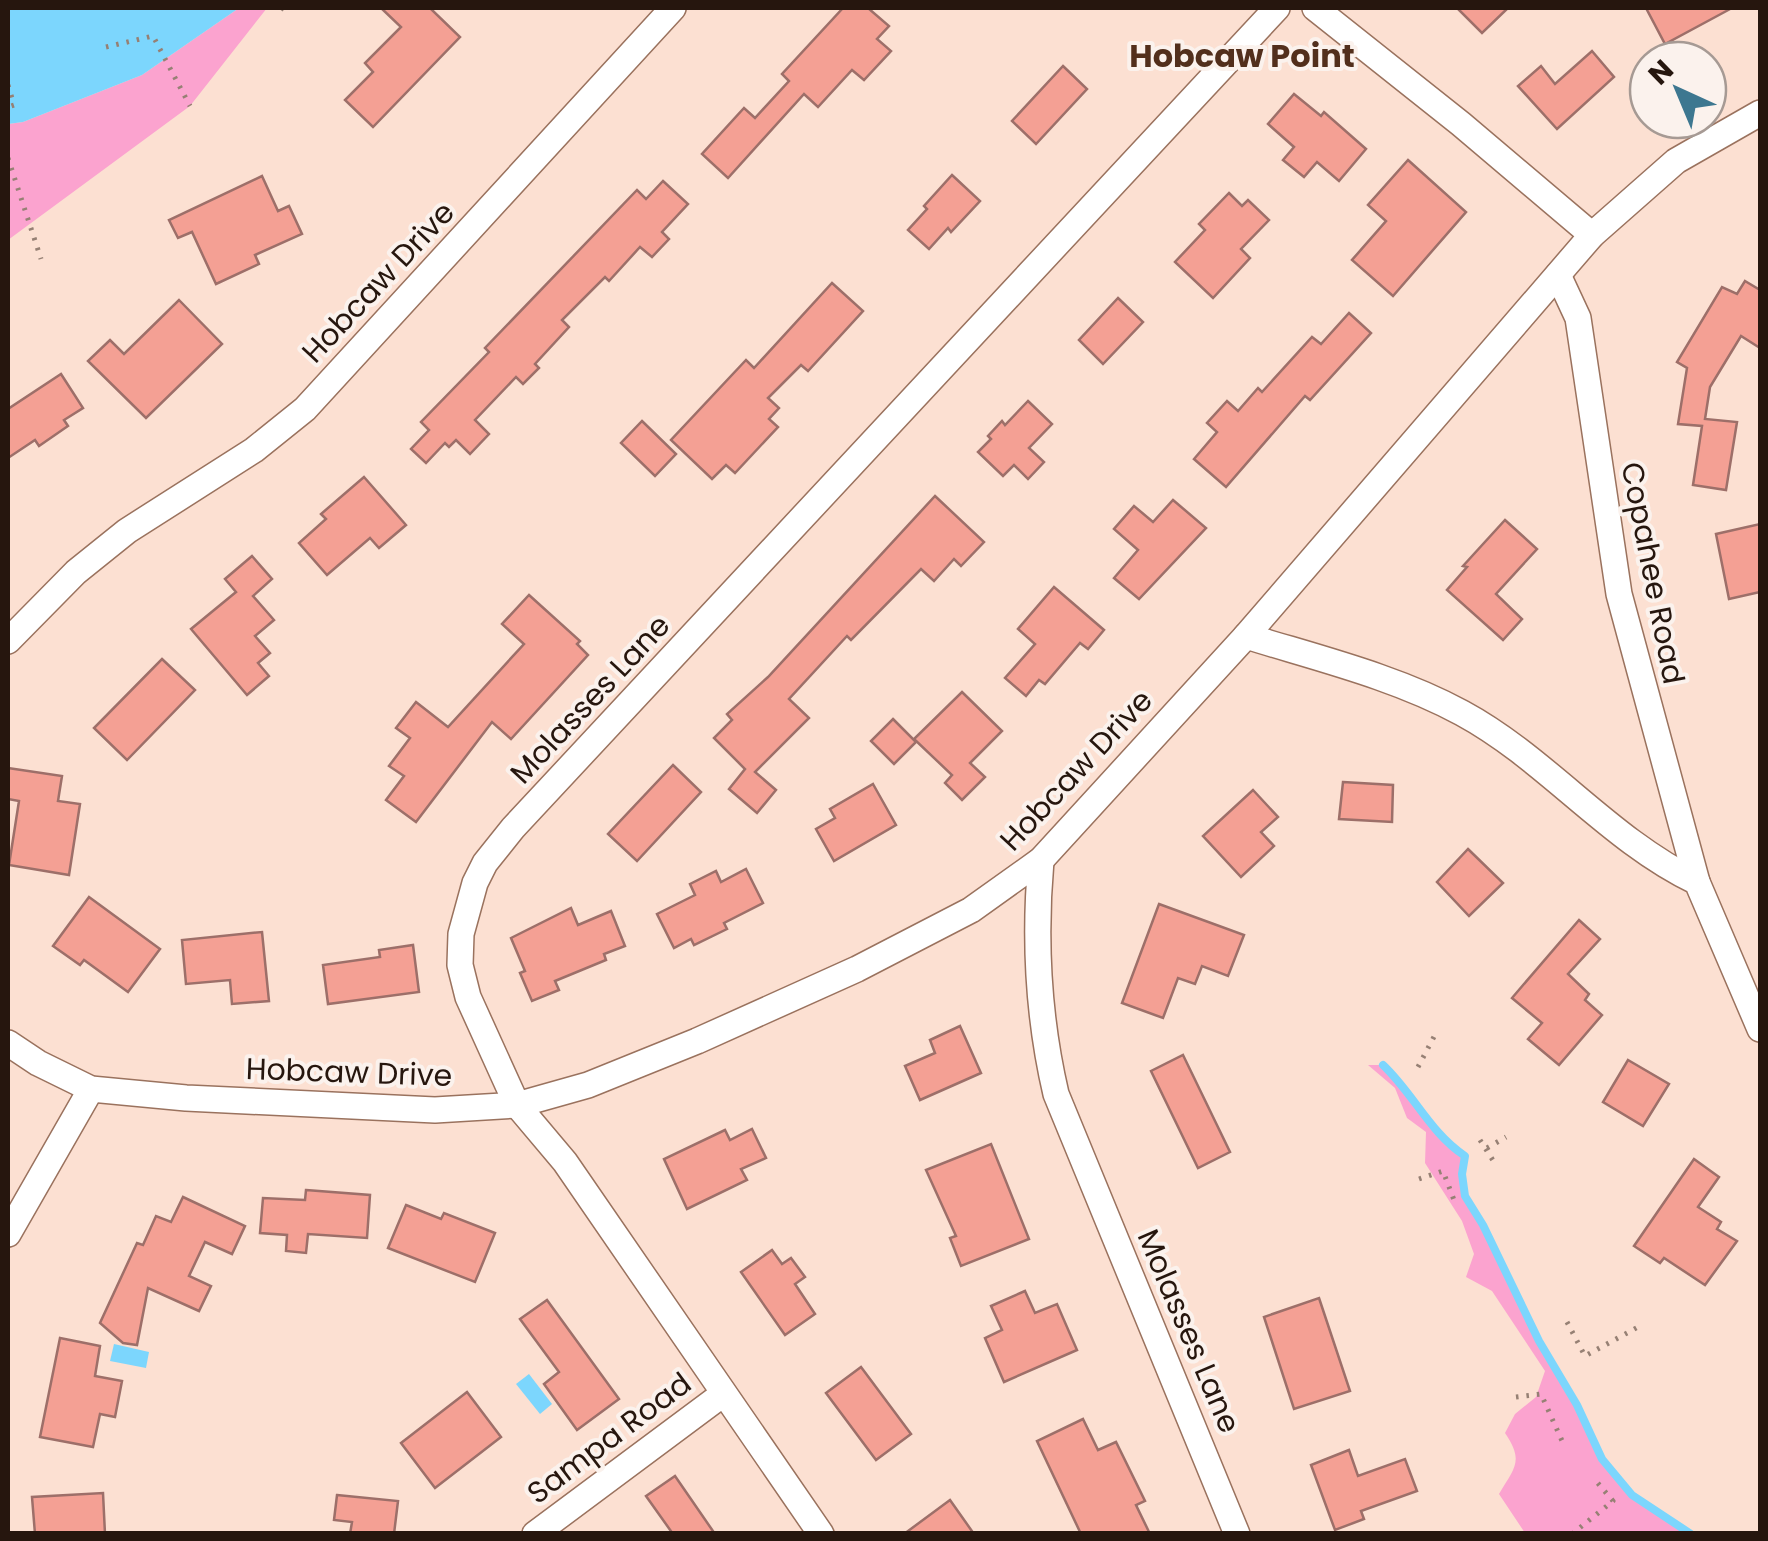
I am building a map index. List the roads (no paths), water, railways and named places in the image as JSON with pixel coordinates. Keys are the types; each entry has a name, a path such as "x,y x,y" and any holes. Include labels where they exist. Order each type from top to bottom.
{"street":[{"name":"Hobcaw Drive","path":"8,642 76,572 127,531 254,450 306,409 673,8"},
{"name":"Molasses Lane","path":"821,1534 565,1162 517,1105 468,997 460,965 461,934 475,884 485,863 514,828 1277,8"},
{"path":"1315,8 1592,235"},
{"name":"Hobcaw Drive","path":"8,1043 91,1088 202,1099 436,1110 517,1105 588,1085 697,1041 857,969 971,910 1042,860 1246,636 1592,235 1676,161 1760,113"},
{"name":"Copahee Road","path":"1558,275 1578,318 1618,594 1697,882 1760,1029"},
{"path":"1246,636 1399,686 1462,713 1508,744 1662,866 1697,882"},
{"name":"Molasses Lane","path":"1042,860 1036,914 1038,976 1044,1042 1056,1094 1237,1534"},
{"path":"8,1234 91,1088"},
{"name":"Sampa Road","path":"534,1534 723,1394"}],"water":[{"path":"8,8 239,8 142,75 23,122 8,124"},
{"path":"114,1344 149,1352 146,1368 110,1361"},
{"path":"529,1374 552,1404 540,1414 516,1384"}],"waterway":[{"path":"1383,1065 1442,1136 1465,1156 1465,1196 1602,1459 1632,1495 1691,1534"}],"district":[{"name":"Hobcaw Point","path":"1242,55"}]}
